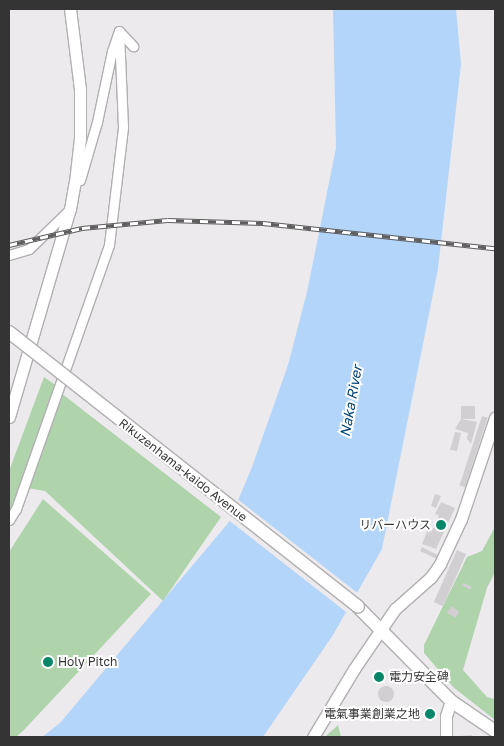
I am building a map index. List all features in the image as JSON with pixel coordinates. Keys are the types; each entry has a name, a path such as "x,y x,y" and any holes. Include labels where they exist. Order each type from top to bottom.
{"main road":[{"name":"Rikuzenhama-kaido Avenue","path":"9,332 358,607 382,629"},
{"path":"382,629 451,702 495,731"}],"street":[{"path":"9,417 70,209 75,182 80,138 80,88 70,9"},
{"path":"75,182 80,180 119,31"},
{"path":"119,31 133,46"},
{"path":"9,520 16,509 109,244 116,206 123,127 119,31"},
{"path":"9,255 29,249 70,209"},
{"path":"313,737 395,609 426,582 440,564 465,510 495,418"},
{"path":"446,737 446,716 451,702"}],"green space":[{"path":"44,377 57,386 15,507 9,515 9,471"},
{"path":"61,393 221,517 163,601 45,491 27,488"},
{"name":"Holy Pitch","path":"43,499 151,594 23,731 16,737 9,737 9,552"},
{"path":"495,527 495,572 487,588 463,670 487,697 495,699 495,720 453,687 424,653 424,645 467,557 482,551"},
{"path":"338,725 341,737 326,737 327,735"}],"water":[{"name":"Naka River","path":"333,9 456,9 461,64 438,269 382,549 333,635 263,737 42,737 60,723 229,522 252,467 288,365 307,292 336,148"}],"pier":[{"path":"236,498 360,595 346,612 222,515"}],"building":[{"path":"461,406 475,406 475,419 461,419"},
{"path":"482,416 488,418 465,487 459,485"},
{"path":"461,419 477,422 471,444 467,439 468,433 455,429"},
{"path":"455,432 461,433 457,451 450,450"},
{"path":"435,494 441,496 436,508 431,506"},
{"name":"リバーハウス","path":"441,502 455,508 436,549 422,544 428,529 431,531 435,526 439,515 435,514"},
{"path":"422,547 438,555 437,559 420,551"},
{"path":"457,550 466,554 443,606 434,602"},
{"path":"464,583 472,587 470,590 462,585"},
{"path":"451,606 459,611 456,618 447,613"},
{"path":"383,686 389,686 394,691 392,700 383,702 378,697 378,691"},
{"path":"472,735 472,737 459,737 459,736"}],"railway":[{"path":"9,245 82,228 168,220 263,223 495,248"}],"place":[{"name":"リバーハウス","path":"441,525"},
{"name":"Holy Pitch","path":"48,662"},
{"name":"電力安全碑","path":"379,677"},
{"name":"電氣事業創業之地","path":"430,714"}]}
